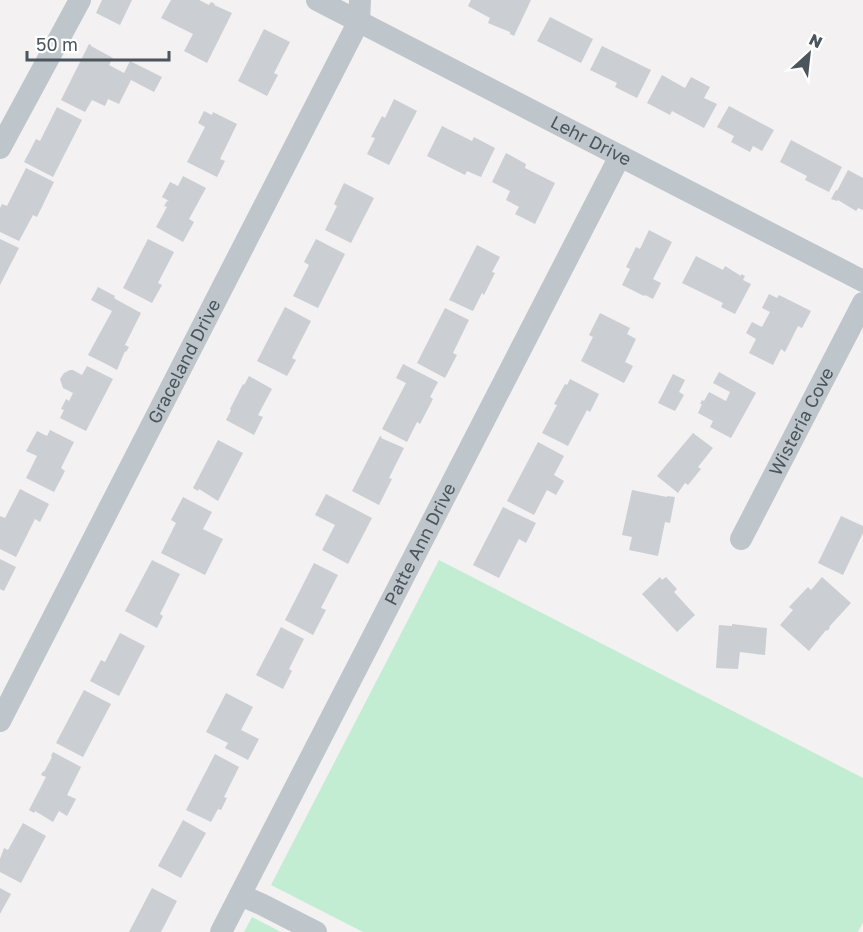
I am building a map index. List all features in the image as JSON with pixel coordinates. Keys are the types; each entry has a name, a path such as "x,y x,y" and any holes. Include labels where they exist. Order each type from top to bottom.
{"street":[{"path":"0,148 80,0"},
{"name":"Lehr Drive","path":"317,0 360,11 620,156 863,281"},
{"name":"Graceland Drive","path":"0,722 360,11"},
{"name":"Patte Ann Drive","path":"221,932 620,156"},
{"name":"Wisteria Cove","path":"741,539 863,303"},
{"path":"240,895 316,932"}],"green space":[{"path":"439,560 863,778 863,922 858,932 363,932 271,885"},
{"path":"252,917 281,932 244,932"}],"building":[{"path":"102,0 132,0 120,25 96,13"},
{"path":"171,0 199,0 209,5 211,2 232,13 207,63 184,51 193,34 161,18"},
{"path":"471,0 531,0 514,36 488,23 490,18 468,6"},
{"path":"550,17 593,39 581,63 537,41"},
{"path":"264,29 290,42 274,73 278,75 267,96 238,81"},
{"path":"89,44 113,58 109,65 124,73 130,61 162,77 154,92 131,80 119,104 108,99 105,106 92,100 85,112 61,100"},
{"path":"602,46 651,70 637,98 615,87 617,83 590,70"},
{"path":"662,75 685,88 691,77 710,87 704,98 717,104 704,128 672,111 670,115 647,103"},
{"path":"394,99 417,111 389,165 367,154 375,138 371,137 382,116 385,118"},
{"path":"729,106 774,130 762,151 753,146 750,152 731,142 734,136 717,127"},
{"path":"57,107 82,120 53,177 24,162 36,139 40,141"},
{"path":"204,111 212,115 213,112 237,124 220,159 225,161 217,177 187,162 205,127 198,123"},
{"path":"442,126 472,141 474,137 495,148 481,177 467,171 465,175 427,156"},
{"path":"791,140 842,167 829,192 805,180 807,176 780,162"},
{"path":"506,153 526,164 525,168 555,183 535,224 515,214 519,207 506,200 510,191 492,182"},
{"path":"26,168 54,182 37,217 33,215 19,241 0,232 0,208 2,204 7,206"},
{"path":"848,170 863,178 863,210 858,208 856,211 838,200 831,199"},
{"path":"183,176 206,188 189,219 194,222 183,242 156,227 167,207 164,206 169,201 162,197 170,182 178,186"},
{"path":"344,183 374,198 351,243 325,230 337,206 334,204"},
{"path":"649,230 672,242 653,279 661,283 653,299 622,285 630,269 626,267 636,247 640,249"},
{"path":"0,239 19,248 0,285"},
{"path":"148,239 174,252 158,283 162,285 152,303 123,288"},
{"path":"316,239 345,254 318,308 293,296 309,265 304,262"},
{"path":"477,245 500,257 484,295 482,293 473,311 449,300"},
{"path":"696,256 723,270 725,266 745,276 743,280 751,284 735,314 721,307 723,303 682,283"},
{"path":"98,287 141,313 125,345 129,347 117,370 88,355 112,311 91,300"},
{"path":"769,294 777,298 779,295 811,311 802,328 798,326 785,352 781,349 773,365 749,353 756,339 746,333 752,322 762,327 770,312 762,308"},
{"path":"285,307 311,321 292,358 296,360 287,376 257,361"},
{"path":"445,308 469,320 453,353 457,355 445,378 417,363"},
{"path":"600,313 630,328 627,334 636,339 625,362 633,366 624,383 581,361 593,337 589,335"},
{"path":"403,364 438,382 430,397 433,399 420,424 417,422 407,442 382,429 406,383 396,378"},
{"path":"87,366 113,379 86,431 60,418 66,399 69,401 73,393 63,388 60,379 70,370 82,375"},
{"path":"719,372 756,393 731,438 710,427 713,421 698,413 702,400 704,401 709,392 726,401 730,392 713,383"},
{"path":"673,374 685,380 679,392 684,395 675,411 658,403"},
{"path":"249,376 272,389 258,415 263,417 254,435 226,420"},
{"path":"570,379 599,394 590,412 587,410 568,446 542,433 557,405 554,404"},
{"path":"50,430 74,442 61,468 65,471 54,492 26,478 37,456 26,451 37,431 47,436"},
{"path":"693,433 713,448 698,467 701,469 688,485 685,483 678,493 657,476"},
{"path":"380,436 404,448 379,505 352,491"},
{"path":"218,440 243,453 218,501 199,489 198,491 193,488"},
{"path":"538,442 564,456 554,475 564,481 556,495 547,490 534,515 507,501"},
{"path":"20,489 49,504 40,522 35,519 16,557 0,549 0,516 5,518"},
{"path":"632,490 675,497 670,523 665,522 658,556 629,550 632,537 622,535"},
{"path":"326,494 372,518 348,564 322,550 335,525 315,515"},
{"path":"183,497 212,512 203,529 223,539 205,575 161,553 176,523 171,520"},
{"path":"503,507 536,523 526,543 519,539 499,578 473,565"},
{"path":"841,516 863,526 863,533 843,575 818,563"},
{"path":"0,559 16,567 4,591 0,589"},
{"path":"152,560 180,574 160,614 163,616 157,628 125,611"},
{"path":"314,563 338,575 321,608 326,610 313,635 285,620"},
{"path":"660,577 662,580 666,577 677,589 674,592 695,615 677,632 642,594"},
{"path":"822,577 851,603 809,651 780,625 793,610 789,607 808,587 811,590"},
{"path":"732,624 767,628 765,655 740,652 738,669 716,668 719,625 732,626"},
{"path":"281,627 304,639 289,669 292,671 283,689 256,675"},
{"path":"120,633 145,646 119,696 90,681 101,660 105,662"},
{"path":"84,690 111,704 83,757 56,743"},
{"path":"226,693 253,707 241,730 259,739 248,760 225,748 228,743 206,732"},
{"path":"53,752 81,767 67,795 76,799 67,816 59,811 53,822 29,810 46,777 41,775"},
{"path":"215,754 239,767 224,797 227,798 221,810 218,809 211,822 186,810"},
{"path":"183,820 206,833 181,878 158,866"},
{"path":"23,823 46,836 21,883 0,872 0,859 4,848 8,850"},
{"path":"0,888 11,894 0,914"},
{"path":"152,888 177,901 161,932 129,932"}]}
